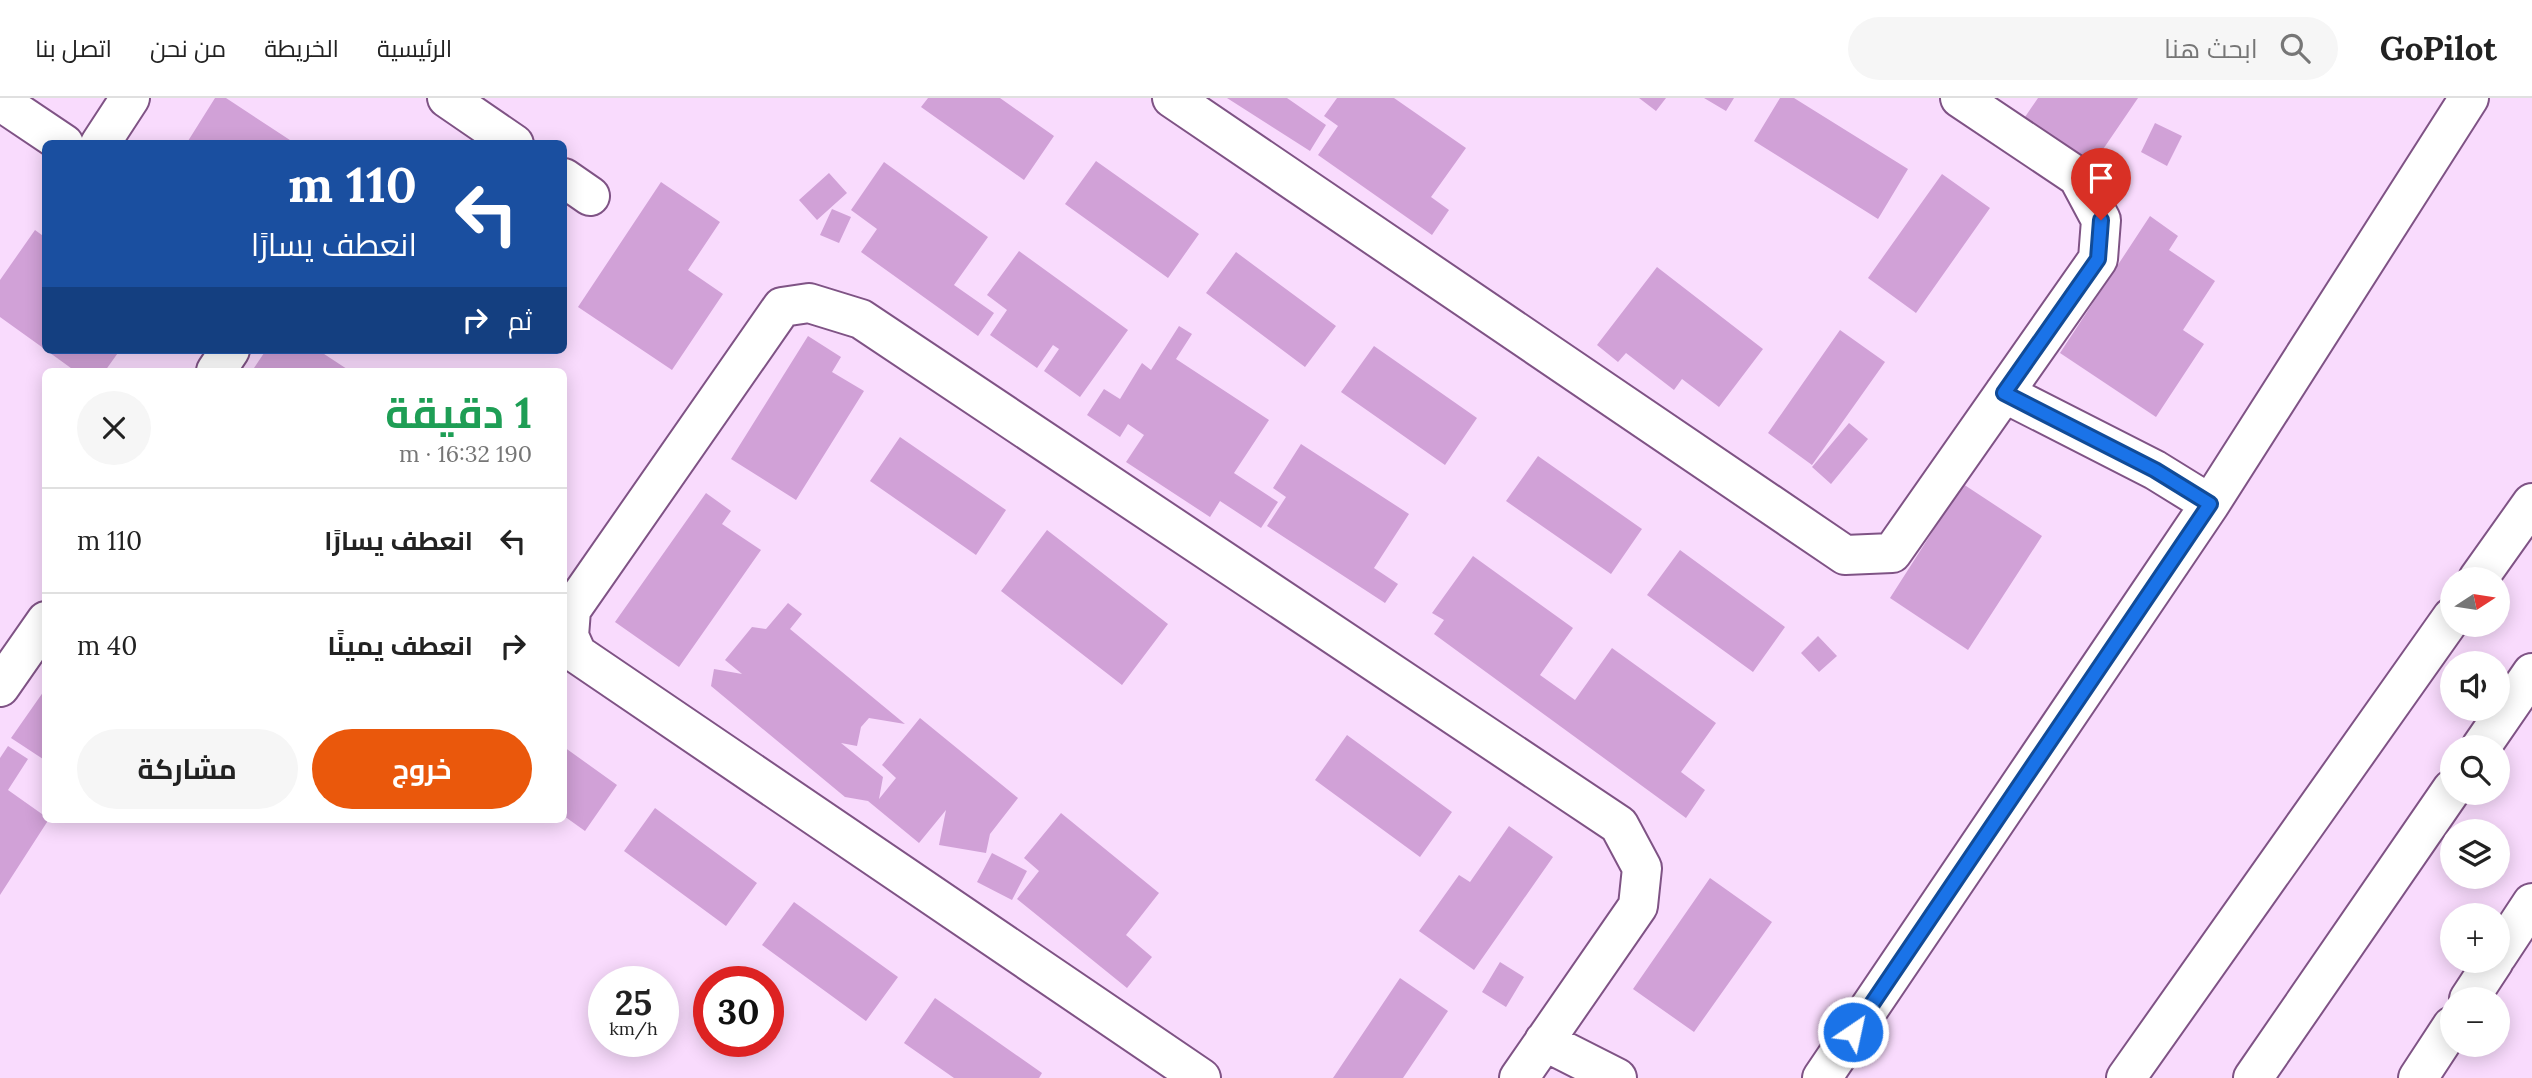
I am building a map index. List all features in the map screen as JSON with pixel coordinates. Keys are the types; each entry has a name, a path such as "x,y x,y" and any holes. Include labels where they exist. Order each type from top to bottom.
{"street":[{"path":"103,140 130,98"},
{"path":"447,98 508,140"},
{"path":"1172,98 1845,555 1892,554 2098,259 2101,220 2078,177 1960,98"},
{"path":"1822,1078 2210,504 2469,98"},
{"path":"0,101 58,140"},
{"path":"1201,1078 577,654 569,636 571,610 782,307 809,303 860,319 1619,825 1643,868 1638,906 1519,1078"},
{"path":"2004,393 2155,470 2210,504"},
{"path":"2487,567 2532,503"},
{"path":"0,687 42,627"},
{"path":"2126,1078 2440,634"},
{"path":"2489,735 2532,673"},
{"path":"2253,1078 2441,805"},
{"path":"2510,936 2532,903"},
{"path":"1544,1041 1617,1078"},
{"path":"2418,1078 2440,1044"}],"building":[{"path":"215,98 226,98 290,140 189,140"},
{"path":"928,98 1000,98 1054,136 1024,180 921,107"},
{"path":"1227,98 1287,98 1326,125 1310,151"},
{"path":"1337,98 1394,98 1466,148 1431,197 1449,210 1432,235 1318,155 1338,126 1324,116"},
{"path":"1639,98 1666,98 1656,111"},
{"path":"1704,98 1734,98 1726,111"},
{"path":"1780,98 1794,98 1908,169 1878,219 1754,141"},
{"path":"2038,98 2138,98 2093,164 2025,117"},
{"path":"2155,123 2182,136 2167,166 2141,152"},
{"path":"1096,161 1199,234 1168,278 1065,204"},
{"path":"884,162 988,237 954,285 994,313 978,336 861,252 877,229 851,210"},
{"path":"829,173 847,193 817,220 799,200"},
{"path":"1942,174 1990,208 1916,313 1868,278"},
{"path":"661,182 720,222 688,270 723,294 672,370 578,307"},
{"path":"832,209 851,217 839,243 820,235"},
{"path":"2150,216 2178,236 2169,250 2215,281 2183,330 2204,344 2156,417 2060,353"},
{"path":"35,230 42,235 42,347 0,317 0,280"},
{"path":"1019,251 1128,330 1080,397 1044,371 1059,349 1053,345 1037,368 990,335 1007,310 987,295"},
{"path":"1236,252 1336,326 1305,367 1206,293"},
{"path":"1657,267 1763,349 1719,407 1682,379 1674,390 1626,353 1618,362 1597,345"},
{"path":"1179,326 1192,334 1176,359 1269,420 1234,473 1278,502 1261,528 1220,501 1210,517 1126,462 1144,435 1128,424 1120,437 1087,415 1104,389 1120,399 1142,363 1151,370"},
{"path":"1840,330 1885,362 1812,465 1768,433"},
{"path":"808,336 841,357 832,372 864,391 796,500 731,459"},
{"path":"1374,346 1477,418 1445,465 1341,392"},
{"path":"52,354 117,354 107,368 71,368"},
{"path":"263,354 324,354 345,368 254,368"},
{"path":"1849,423 1868,439 1831,484 1812,467"},
{"path":"900,437 1006,510 976,555 870,481"},
{"path":"1301,444 1409,514 1374,568 1398,584 1385,603 1267,526 1286,497 1273,488"},
{"path":"1538,456 1642,529 1611,574 1506,501"},
{"path":"1963,484 2042,536 1968,650 1890,598"},
{"path":"706,493 731,511 722,524 761,550 679,667 615,622"},
{"path":"1047,530 1168,624 1122,685 1001,591"},
{"path":"1680,550 1785,627 1753,672 1647,595"},
{"path":"1473,556 1573,628 1540,675 1575,700 1612,648 1716,723 1681,772 1705,790 1686,818 1434,634 1444,620 1432,613"},
{"path":"788,603 802,614 790,629 905,724 869,718 861,727 857,746 841,743 883,777 879,799 896,778 882,765 920,718 1018,798 990,834 986,853 939,845 946,810 919,843 868,801 845,797 711,686 714,669 742,674 725,660 752,627 766,629"},
{"path":"1818,636 1837,656 1819,672 1801,653"},
{"path":"42,694 42,758 11,738"},
{"path":"1347,735 1452,812 1420,857 1315,780"},
{"path":"8,746 28,759 8,790 42,814 42,823 46,823 0,895 0,758"},
{"path":"567,749 617,785 585,831 567,818"},
{"path":"655,808 757,883 726,926 624,851"},
{"path":"1061,813 1159,893 1126,935 1152,957 1127,988 1017,899 1039,871 1024,858"},
{"path":"1509,826 1553,857 1474,970 1419,931 1459,875 1470,882"},
{"path":"992,853 1027,871 1012,900 977,882"},
{"path":"1710,878 1772,922 1694,1032 1633,989"},
{"path":"794,902 898,977 866,1021 762,945"},
{"path":"1500,962 1524,977 1506,1007 1482,992"},
{"path":"1400,978 1448,1011 1403,1078 1333,1078"},
{"path":"935,998 1042,1073 1039,1078 954,1078 904,1043"}],"route":[{"path":"1853,1032 2210,504 2155,470 2004,393 2098,259 2101,220"}]}
